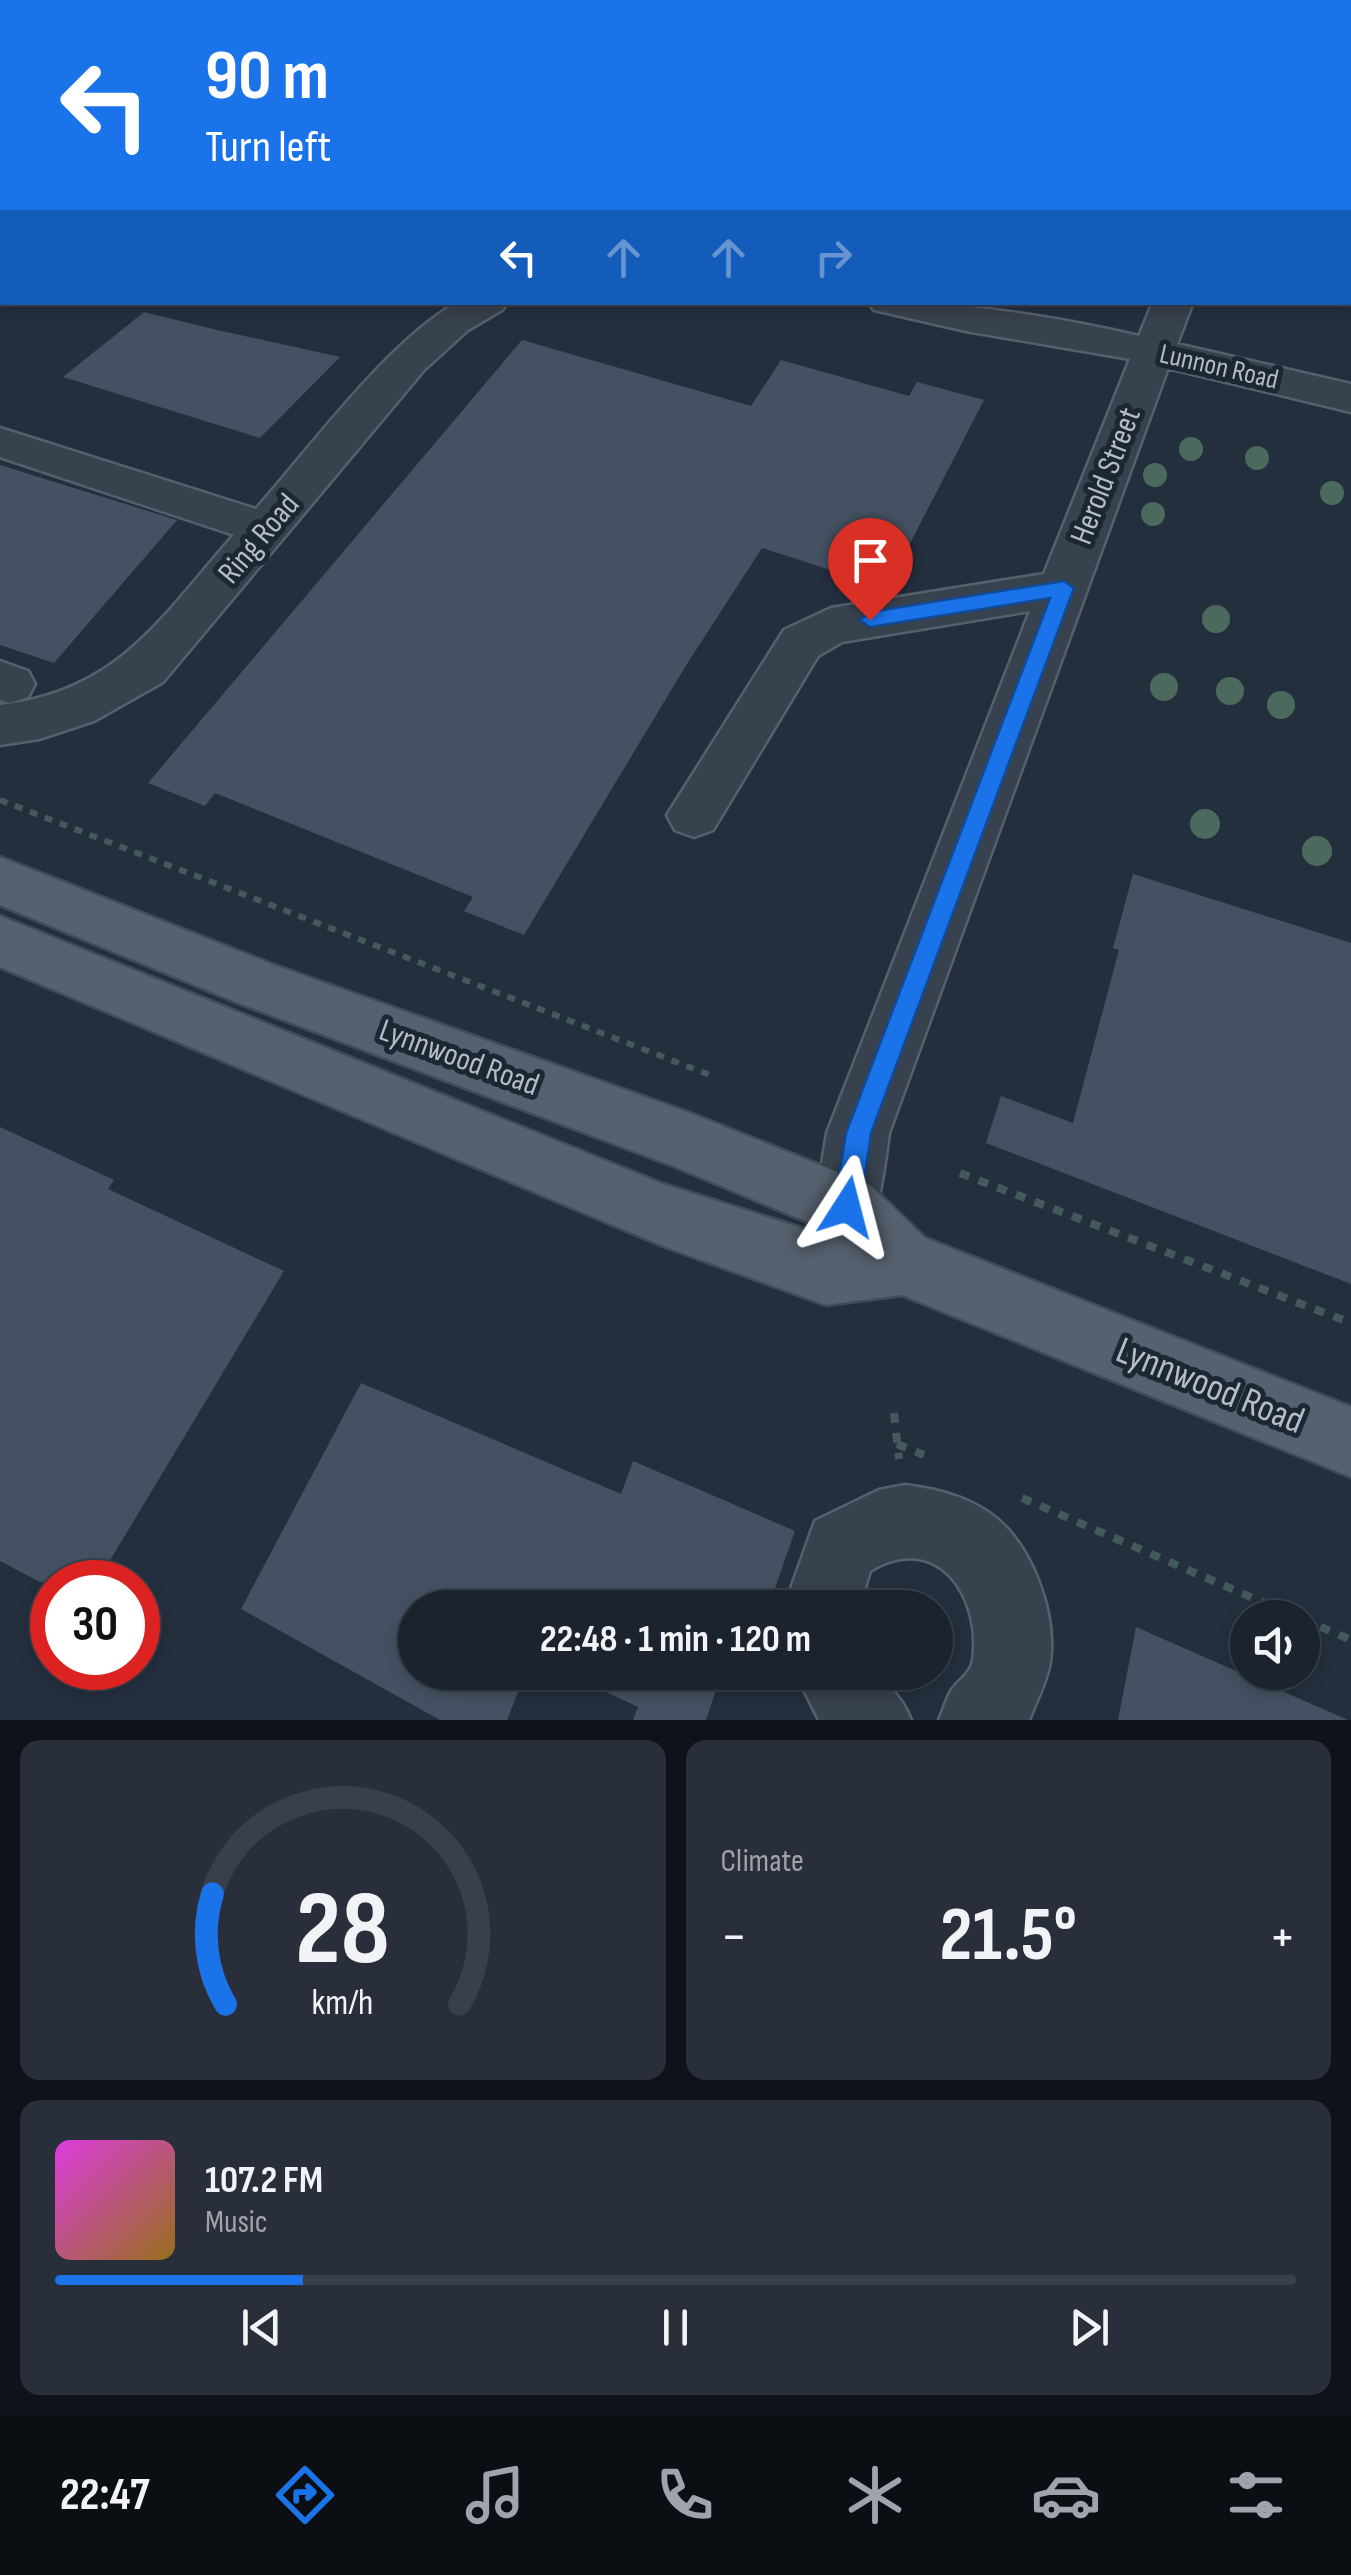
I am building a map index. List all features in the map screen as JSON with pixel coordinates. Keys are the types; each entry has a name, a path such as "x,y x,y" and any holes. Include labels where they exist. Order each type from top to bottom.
{"main road":[{"name":"Lynnwood Road","path":"0,880 257,984 690,1144 847,1207 902,1262 1351,1442"},
{"name":"Lynnwood Road","path":"0,942 663,1215 826,1272 902,1262"}],"street":[{"name":"Ring Road","path":"3,696 24,723 74,709 113,691 145,669 426,343 483,305"},
{"name":"Lunnon Road","path":"902,305 966,319 1087,336 1165,327 1351,398"},
{"name":"Lunnon Road","path":"1013,305 1087,336"},
{"name":"Herold Street","path":"826,1272 847,1207 858,1133 1118,437 1165,327"},
{"path":"0,442 267,530"},
{"path":"694,816 801,643 814,632 1064,588"},
{"path":"827,1590 841,1546 876,1527 906,1520 940,1527 970,1544 994,1572 1009,1606 1015,1644 1008,1681 989,1712 978,1720"},
{"path":"845,1690 861,1714 872,1720"}],"path":[{"path":"0,800 715,1078"},
{"path":"960,1173 1351,1323"},
{"path":"897,1444 934,1460"},
{"path":"1007,1491 1259,1600"},
{"path":"1320,1626 1351,1640"}],"building":[{"path":"144,312 340,357 260,438 63,377"},
{"path":"522,340 751,406 781,360 909,396 917,382 984,400 887,588 762,548 685,667 524,935 464,911 473,897 215,793 205,806 148,783"},
{"path":"0,465 177,520 54,663 0,645"},
{"path":"1133,874 1351,943 1351,1284 986,1143 1001,1096 1073,1123 1119,950 1113,948"},
{"path":"0,1127 114,1180 108,1189 284,1271 110,1560 30,1560 30,1577 0,1561"},
{"path":"361,1383 621,1494 633,1461 795,1531 774,1590 398,1590 398,1690 519,1690 507,1720 440,1720 241,1609"},
{"path":"1136,1627 1230,1668 1230,1690 1280,1690 1348,1720 1118,1720"},
{"path":"602,1690 716,1690 706,1720 633,1720 638,1707"}],"route":[{"path":"847,1207 858,1133 1064,588 870,620"}]}
